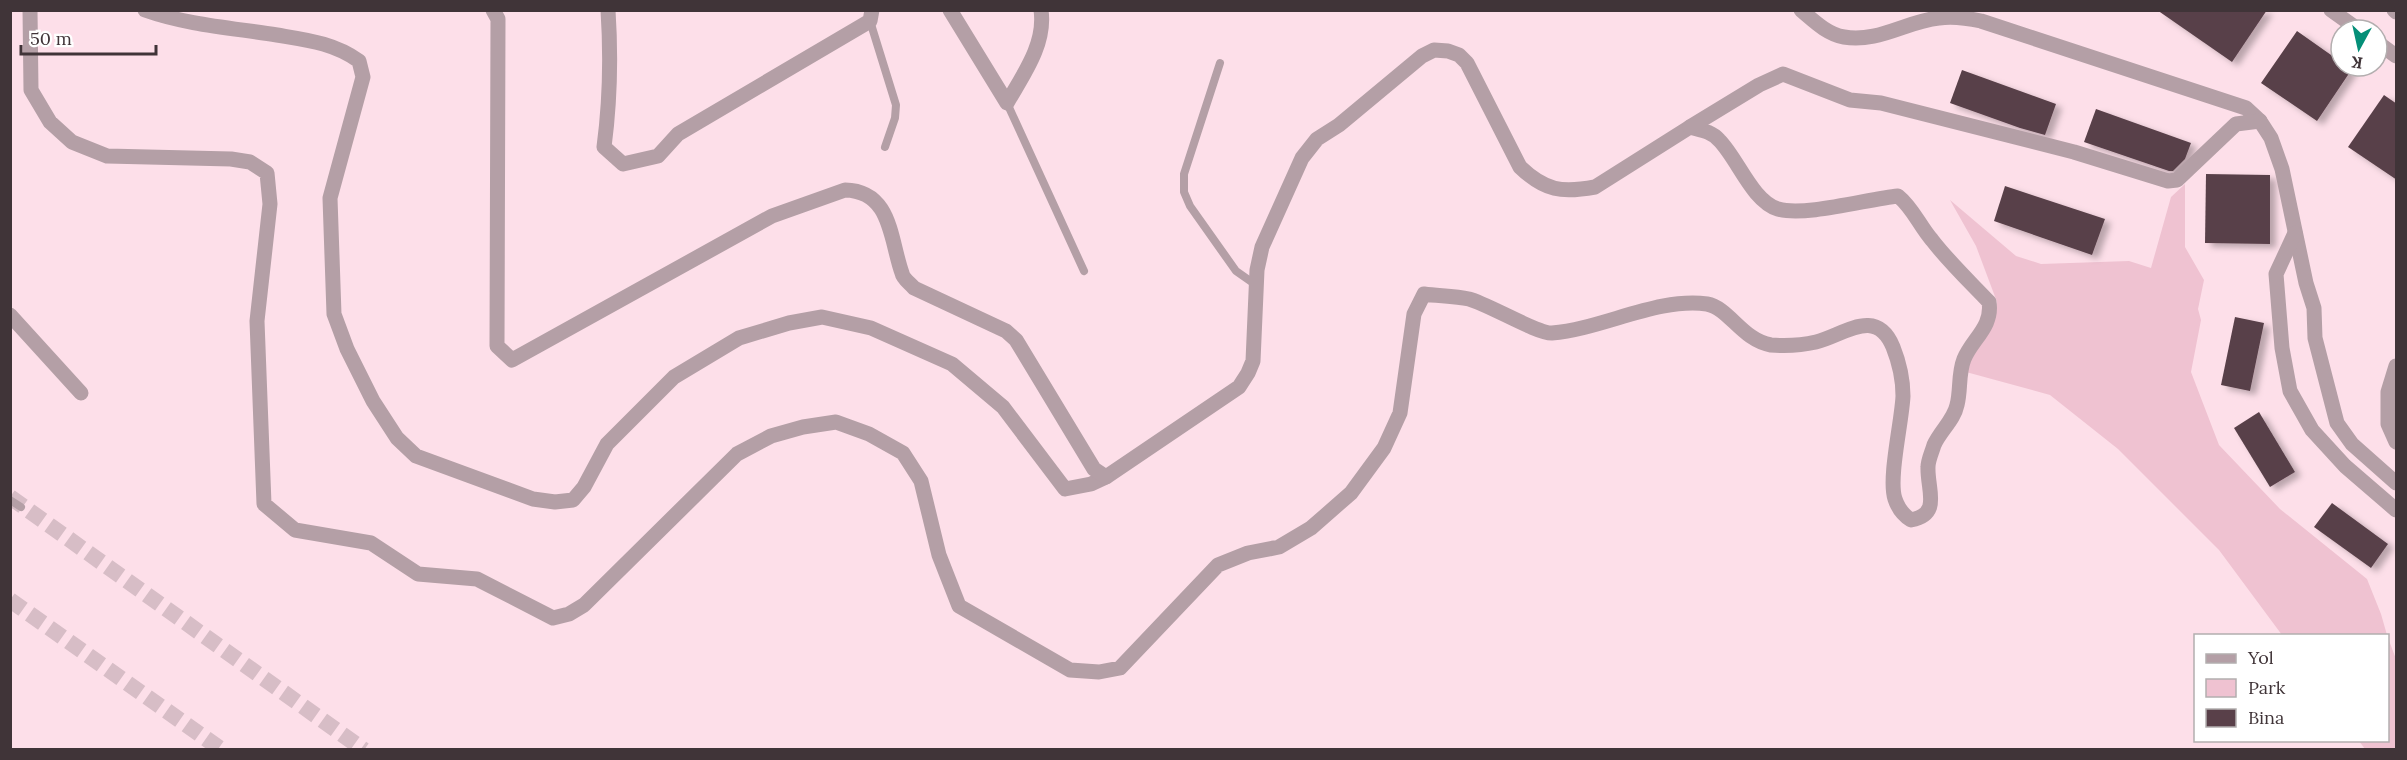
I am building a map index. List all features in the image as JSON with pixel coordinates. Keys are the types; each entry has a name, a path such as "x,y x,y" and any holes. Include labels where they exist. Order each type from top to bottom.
{"street":[{"path":"30,10 31,90 50,122 72,142 107,156 231,159 250,162 267,173 270,204 257,321 264,504 295,530 371,543 418,574 477,579 553,618 569,614 584,605 737,454 771,436 803,427 836,422 869,434 903,453 921,481 939,555 959,606 1070,670 1099,672 1120,668 1218,564 1248,553 1279,547 1311,528 1351,493 1384,448 1400,413 1414,314 1424,294 1469,299 1550,333 1690,302 1711,305 1728,317 1747,336 1770,345 1816,342 1848,328 1863,325 1874,327 1887,335 1901,372 1903,393 1893,482 1894,498 1903,514 1911,520 1922,518 1929,510 1931,501 1928,465 1942,429 1958,404 1960,370 1970,345 1983,332 1988,322 1991,311 1989,302 1933,243 1919,224 1910,206 1898,196 1801,212 1779,210 1764,202 1719,140 1708,132 1690,127"},
{"path":"145,10 181,21 214,17 319,41 343,49 359,61 363,77 330,198 334,314 347,349 374,401 397,438 416,456 533,498 555,502 573,500 584,487 607,444 674,377 739,338 789,323 822,317 871,328 952,364 1003,407 1065,489 1091,484 1106,477 1239,387 1253,361 1257,270 1262,247 1302,158 1310,147 1410,65 1434,50 1459,55 1467,63 1520,167 1533,180 1546,187 1570,190 1595,187 1773,77 1783,74 1850,100 1881,103 2074,152 2168,181 2177,180 2236,124 2260,121"},
{"path":"493,10 498,19 497,346 512,360 772,216 845,190 855,190 871,196 881,210 897,250 902,276 914,288 1006,331 1016,340 1094,469 1106,477"},
{"path":"608,10 609,110 604,147 624,164 658,156 678,134 871,16"},
{"path":"950,10 1007,103 1034,54 1042,18 1049,10"},
{"path":"1800,10 1825,30 1843,37 1880,35 1937,18 1958,17 1981,21 2246,108 2260,121 2271,138 2282,169 2306,283 2314,308 2315,338 2322,372 2337,423 2352,444 2397,483"},
{"path":"2295,233 2276,274 2282,348 2290,391 2312,430 2345,466 2397,510"},
{"path":"10,315 81,393"},
{"path":"2397,366 2388,392 2388,424 2397,442"}],"lane":[{"path":"871,16 896,105 895,118 885,147"},
{"path":"1220,63 1184,174 1184,192 1190,206 1236,271 1256,285"},
{"path":"1007,103 1084,271"},
{"path":"10,500 21,507"}],"green space":[{"path":"2185,184 2185,247 2204,280 2198,309 2201,320 2191,372 2219,445 2280,509 2367,579 2387,634 2281,634 2219,550 2118,449 2050,395 1966,372 1975,349 1994,322 1997,302 1976,246 1950,200 2016,256 2041,264 2129,261 2151,268 2171,197"},
{"path":"2389,641 2396,659 2396,749 2365,749 2360,742 2389,742"}],"building":[{"path":"2157,10 2267,10 2232,62"},
{"path":"2297,31 2329,54 2329,78 2346,78 2317,121 2261,83"},
{"path":"1962,70 2056,104 2045,135 1950,103"},
{"path":"2384,95 2397,104 2397,180 2348,147"},
{"path":"2096,109 2191,143 2185,159 2173,171 2169,171 2084,142"},
{"path":"2206,174 2270,175 2270,244 2205,243"},
{"path":"2005,186 2105,219 2092,255 1994,221"},
{"path":"2235,317 2264,323 2250,391 2221,385"},
{"path":"2259,412 2295,472 2270,487 2234,428"},
{"path":"2332,503 2388,544 2371,568 2314,527"}],"tunnel":[{"path":"10,497 364,750"},
{"path":"10,600 222,750"}]}
